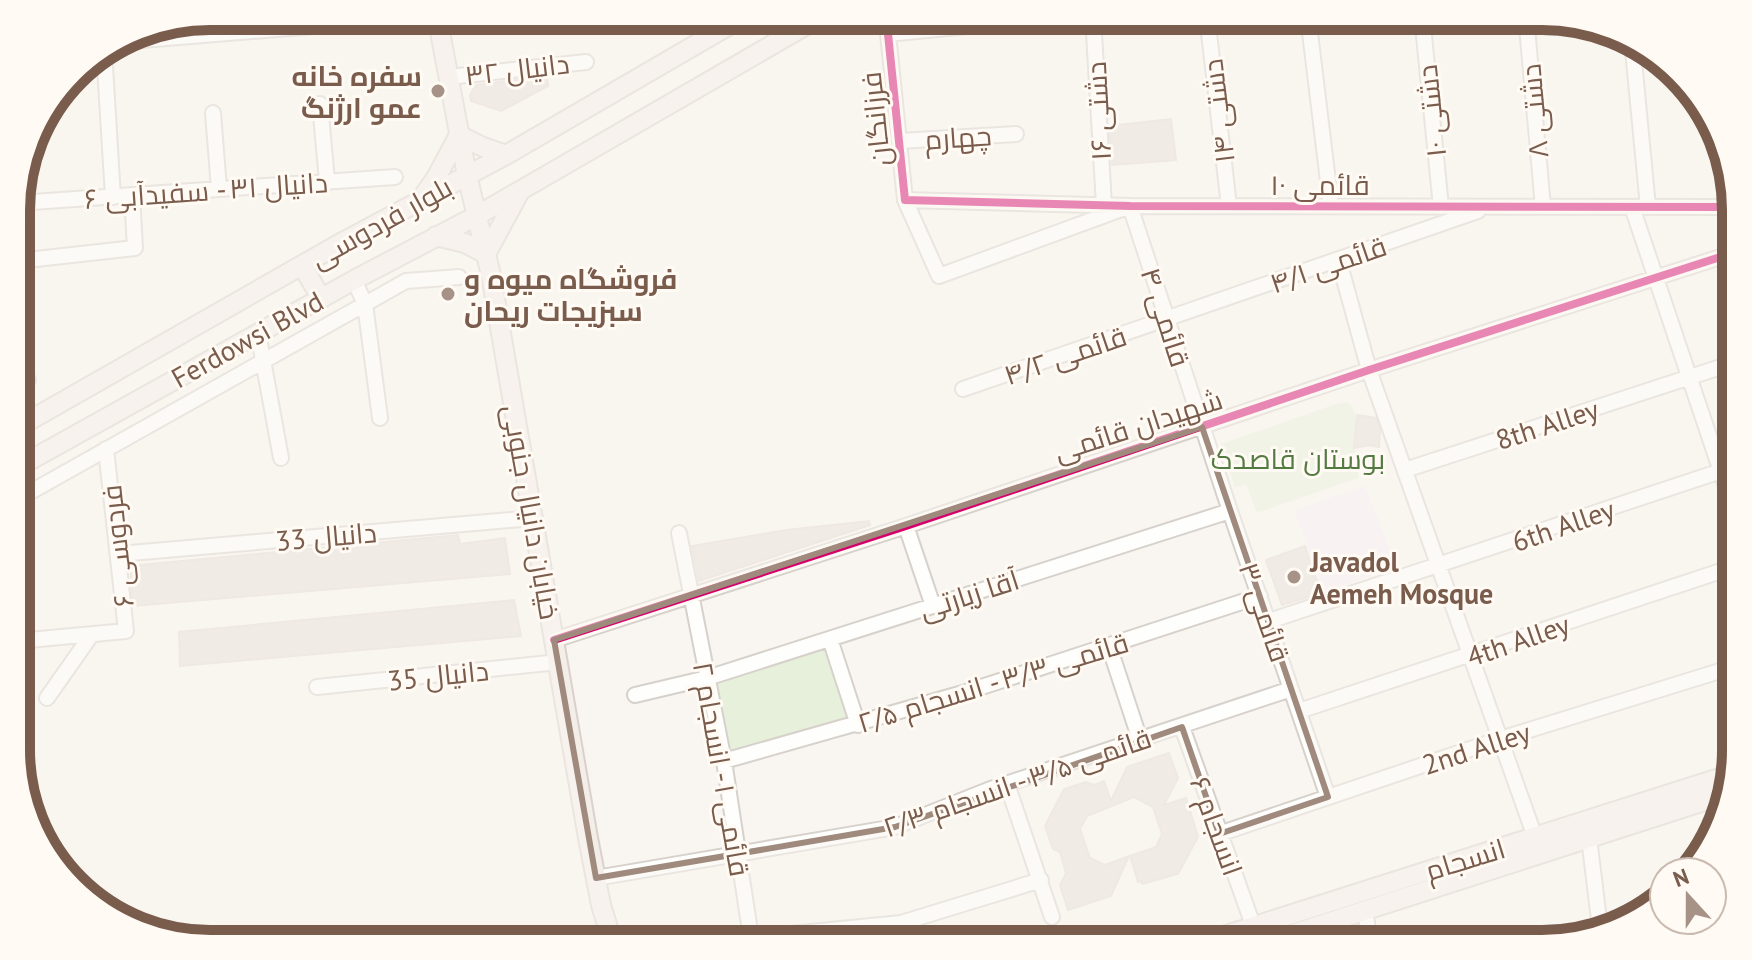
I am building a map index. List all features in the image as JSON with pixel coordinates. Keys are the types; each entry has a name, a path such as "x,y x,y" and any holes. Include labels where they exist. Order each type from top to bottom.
{"main road":[{"name":"خیابان دانیال جنوبی","path":"440,30 467,175 486,254 596,878 609,930"},
{"name":"بلوار فردوسی","path":"30,420 302,265 506,155 721,30"},
{"name":"بلوار فردوسی","path":"478,215 798,30"},
{"path":"419,200 436,178 459,135 506,155"},
{"path":"436,236 465,243 486,254 520,191"},
{"name":"Ferdowsi Blvd","path":"30,460 321,298 478,215"},
{"path":"302,265 321,298"},
{"name":"انسجام","path":"1239,930 1720,778"},
{"name":"انسجام","path":"1303,930 1715,797"},
{"name":"خیابان دانیال جنوبی","path":"598,930 601,905"}],"street":[{"path":"155,39 265,30"},
{"name":"فرزانگان","path":"887,30 905,200 939,276 1130,206"},
{"path":"888,34 928,30"},
{"name":"دشتی ۱۶","path":"1094,30 1104,205"},
{"name":"دشتی ۱۴","path":"1209,30 1229,206"},
{"path":"1310,30 1331,206"},
{"name":"دشتی ۱۰","path":"1423,30 1441,207"},
{"name":"دشتی ۸","path":"1527,30 1543,207"},
{"path":"1633,55 1648,207"},
{"name":"دانیال ۳۲","path":"449,77 586,62"},
{"path":"105,64 113,197"},
{"path":"320,104 327,181"},
{"path":"213,113 219,189"},
{"name":"چهارم","path":"900,141 1016,134"},
{"name":"دانیال ۳۱ - سفیدآبی ۶","path":"31,202 395,177"},
{"path":"30,260 135,248 132,195"},
{"name":"قائمی ۱۰","path":"905,200 1130,206 1722,207"},
{"name":"قائمی ۴","path":"1130,206 1202,427"},
{"name":"قائمی ۴/۱","path":"1167,321 1489,207"},
{"path":"1632,207 1722,474"},
{"name":"شهیدان قائمی","path":"554,640 1722,256"},
{"path":"1339,261 1369,370 1535,837"},
{"path":"30,492 406,281 459,277"},
{"path":"354,280 365,304 380,418"},
{"name":"قائمی ۴/۲","path":"963,389 1167,321"},
{"path":"258,333 281,458"},
{"name":"8th Alley","path":"1405,470 1722,366"},
{"name":"قائمی ۳","path":"1202,427 1328,797"},
{"name":"فردوسی ۶","path":"30,640 126,631 106,449"},
{"name":"6th Alley","path":"1269,621 1721,471"},
{"name":"آقا زیارتی","path":"635,695 707,678 1230,511"},
{"name":"دانیال 33","path":"119,554 534,518"},
{"path":"906,526 933,606"},
{"name":"قائمی ۱ - انسجام ۲","path":"679,533 724,761 749,930"},
{"name":"4th Alley","path":"1299,711 1722,571"},
{"name":"قائمی ۳/۳ - انسجام ۲/۵","path":"724,761 858,725 1260,596"},
{"path":"47,698 92,634"},
{"path":"830,639 858,725"},
{"path":"1109,646 1140,740"},
{"name":"دانیال 35","path":"317,687 558,662"},
{"name":"2nd Alley","path":"1219,834 1500,739 1722,670"},
{"name":"قائمی ۳/۵ - انسجام ۲/۳","path":"596,878 895,827 1007,784 1291,689"},
{"name":"انسجام ۶","path":"1182,727 1253,925"},
{"path":"1007,784 1052,917"},
{"path":"1589,838 1599,920"},
{"path":"843,930 901,923 1041,880"},
{"path":"1365,909 1368,930"}],"highlighted area":[{"path":"1202,427 1328,797 1219,834 1182,727 895,827 596,878 554,640"}],"shaded area":[{"path":"1365,486 1397,567 1323,592 1294,510"}],"green space":[{"name":"بوستان قاصدک","path":"1347,402 1356,417 1354,445 1359,478 1256,511 1246,484 1235,488 1221,444"},
{"path":"830,647 850,720 730,754 717,679"}],"building":[{"path":"547,76 548,86 501,111 471,101 470,95 476,85"},
{"path":"1171,119 1176,160 1112,165 1109,126"},
{"path":"1357,415 1376,418 1380,430 1379,447 1354,448"},
{"path":"869,521 870,525 699,581 692,546 786,530"},
{"path":"458,535 460,544 505,538 510,574 133,606 130,566"},
{"name":"Javadol Aemeh Mosque","path":"1305,546 1321,593 1282,605 1266,560"},
{"path":"514,600 521,636 180,666 179,632"},
{"path":"1169,753 1178,778 1164,805 1186,798 1198,837 1178,874 1142,884 1138,882 1130,856 1156,847 1162,834 1153,807 1134,797 1087,816 1080,829 1090,858 1105,865 1129,856 1111,896 1068,910 1060,885 1066,873 1060,852 1053,849 1045,826 1064,789 1086,782 1094,785 1104,781 1111,801 1127,767"}],"cycle path":[{"path":"888,34 905,200 1130,206 1722,207"},
{"path":"554,640 1722,257"}],"place":[{"name":"سفره خانه عمو ارژنگ","path":"438,91"},
{"name":"فروشگاه میوه و سبزیجات ریحان","path":"448,294"},
{"name":"Javadol Aemeh Mosque","path":"1294,577"}]}
